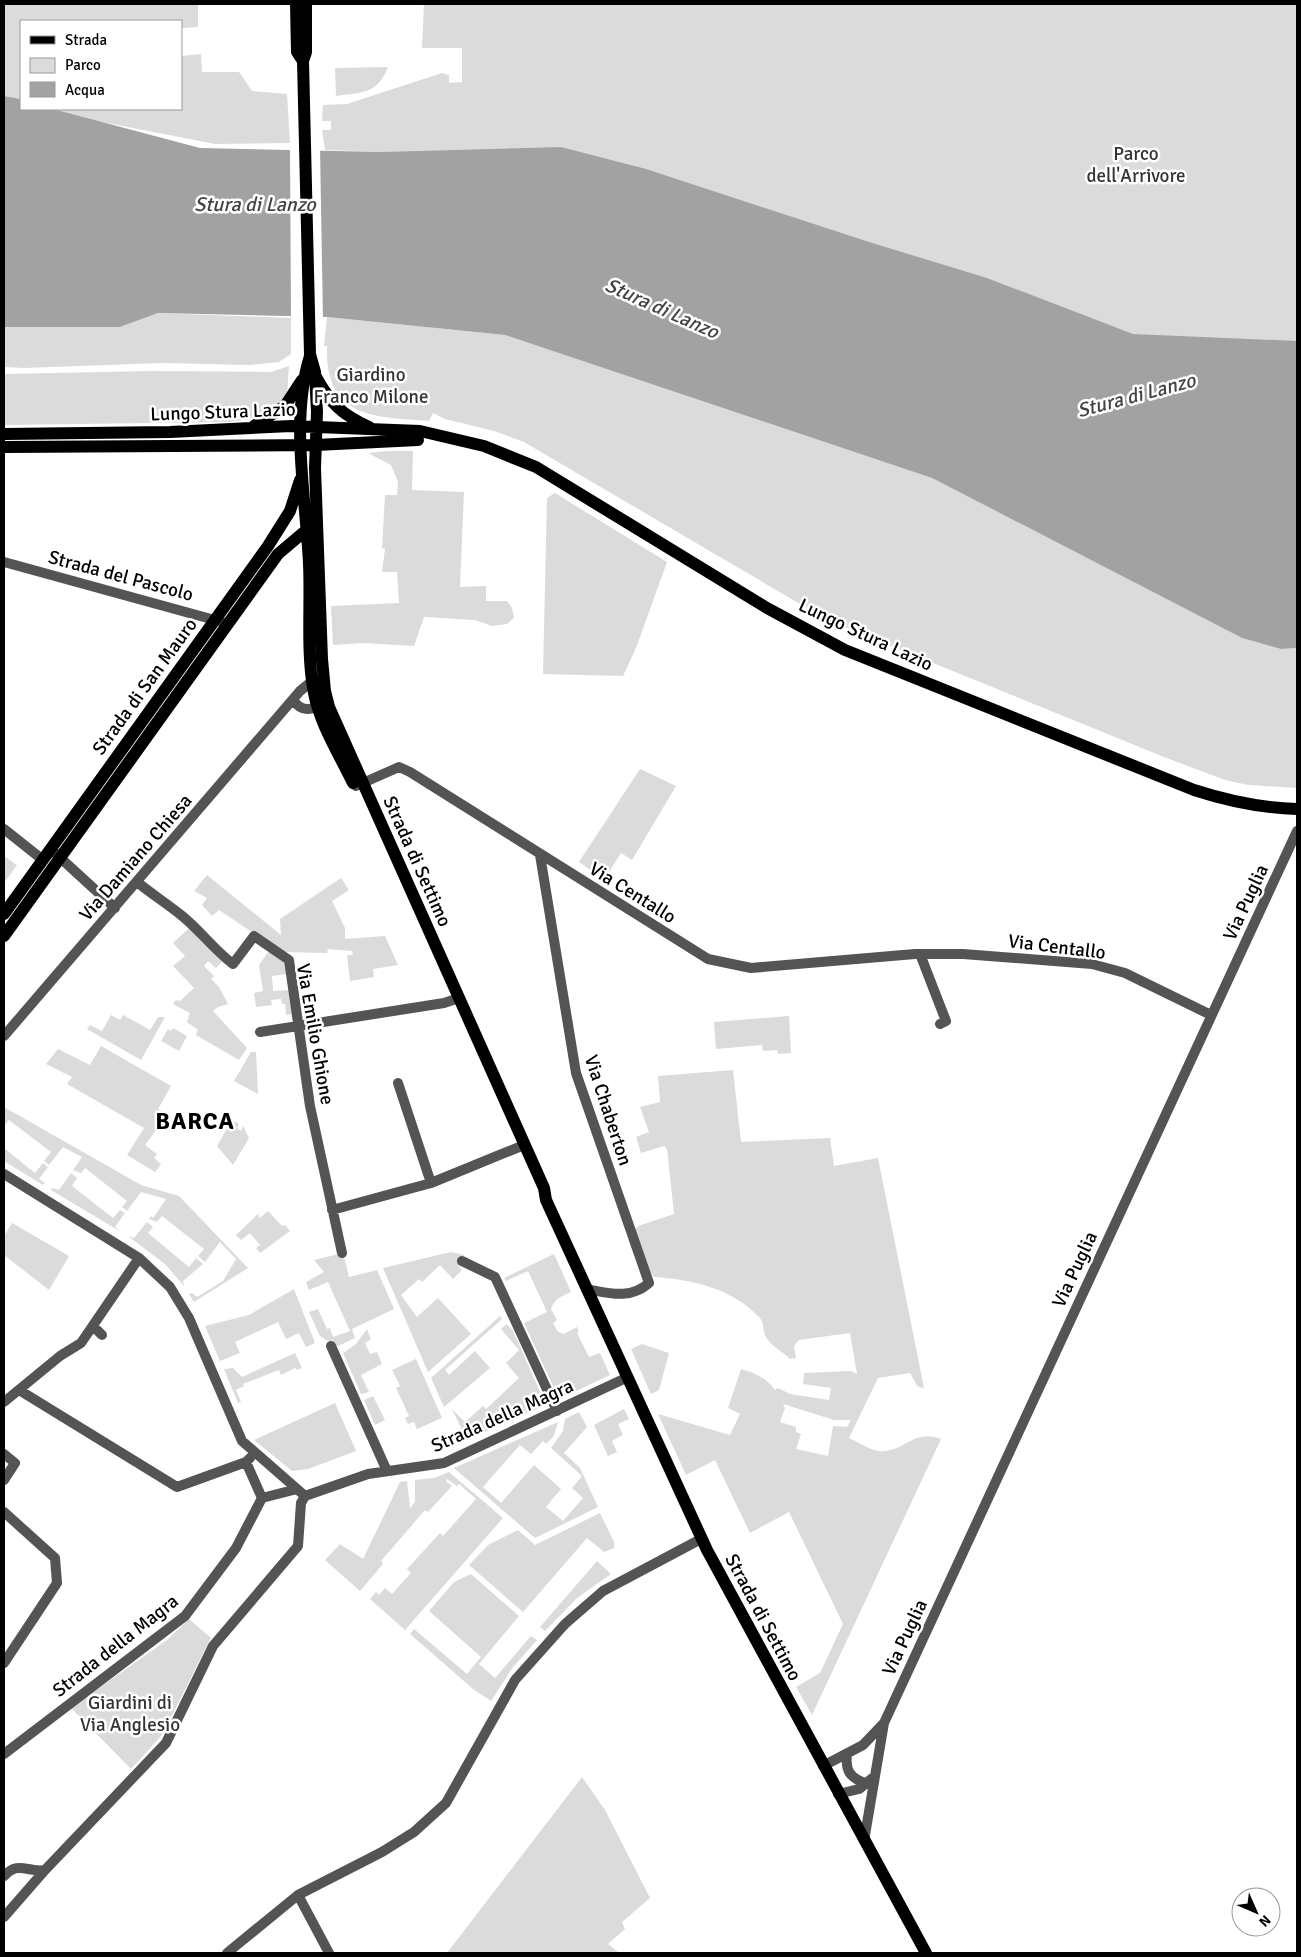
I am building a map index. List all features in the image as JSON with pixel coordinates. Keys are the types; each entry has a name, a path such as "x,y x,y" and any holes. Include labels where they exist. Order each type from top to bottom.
{"main road":[{"path":"296,4 297,52 303,61"},
{"path":"301,445 310,355 303,61 306,52 306,4"},
{"path":"309,376 316,427 316,445"},
{"path":"249,428 285,406 309,376"},
{"path":"309,376 340,411 376,430"},
{"name":"Lungo Stura Lazio","path":"4,434 316,427 420,431 484,446 536,467 767,608 854,653 1194,790 1225,800 1269,808 1297,809"},
{"name":"Lungo Stura Lazio","path":"4,447 316,445 443,437"},
{"name":"Strada di Settimo","path":"301,445 306,530 318,677 322,703 521,1146 544,1188 546,1200 586,1290 701,1539 926,1953"},
{"name":"Strada di Settimo","path":"316,445 318,677"},
{"name":"Strada di San Mauro","path":"222,621 290,511 303,473"},
{"name":"Strada di San Mauro","path":"4,914 52,855 222,621 283,548 317,522"},
{"path":"283,548 296,546 309,555"},
{"name":"Strada di San Mauro","path":"4,936 52,855"}],"street":[{"name":"Strada del Pascolo","path":"4,562 222,621"},
{"name":"Via Damiano Chiesa","path":"4,1036 292,700 318,677"},
{"path":"292,700 300,708 310,710 322,703"},
{"name":"Via Centallo","path":"359,785 399,767 410,772 708,959 751,968 920,954 972,954 1092,964 1124,973 1211,1015"},
{"path":"4,830 52,855 115,908"},
{"name":"Via Puglia","path":"864,1841 884,1723 1297,831"},
{"name":"Via Chaberton","path":"540,855 576,1073 649,1284 626,1296 586,1290"},
{"name":"Via Emilio Ghione","path":"137,882 158,900 182,916 220,955 233,964 254,936 289,960 310,1106 342,1253"},
{"path":"920,954 946,1020 940,1024"},
{"path":"260,1032 455,999"},
{"path":"398,1082 431,1183"},
{"path":"332,1210 431,1183 521,1146"},
{"path":"4,1174 140,1258 152,1268 178,1298 189,1318 242,1441 301,1493 298,1546 213,1646 166,1743 45,1870 4,1917"},
{"path":"4,1402 60,1356 81,1343 140,1258"},
{"path":"462,1261 495,1277 557,1411"},
{"path":"93,1326 102,1335"},
{"path":"331,1346 387,1471"},
{"name":"Strada della Magra","path":"4,1754 185,1616 236,1548 262,1498 301,1493 368,1474 444,1463 626,1378"},
{"path":"19,1390 177,1487 246,1462 255,1454"},
{"path":"4,1454 15,1463 4,1480"},
{"path":"246,1462 262,1498"},
{"path":"4,1512 55,1558 57,1583 4,1663"},
{"path":"227,1953 298,1895 382,1852 414,1832 446,1803 515,1680 565,1624 603,1591 701,1539"},
{"name":"Via Puglia","path":"823,1766 863,1745 884,1723"},
{"path":"847,1754 846,1765 850,1775 857,1781 867,1784"},
{"path":"838,1794 859,1789 875,1776"},
{"path":"4,1876 11,1868 45,1870"},
{"path":"298,1895 329,1953"}],"green space":[{"path":"4,4 198,4 198,27 182,28 182,20 20,20 20,99 4,96"},
{"name":"Parco dell'Arrivore","path":"424,4 1297,4 1297,342 1075,391 382,152 325,150 322,130 331,130 331,121 322,121 323,105 347,104 442,73 449,75 449,83 462,82 462,48 422,48"},
{"path":"201,54 202,72 239,72 252,91 287,94 290,143 215,144 92,120 57,110 182,110 182,56"},
{"path":"388,67 384,76 374,87 361,92 336,96 335,68"},
{"path":"158,313 291,318 291,354 279,362 249,365 163,363 24,368 4,367 4,327 120,327"},
{"name":"Giardino Franco Milone","path":"327,317 505,335 932,478 1242,638 1281,649 1297,648 1297,788 1248,785 1225,780 847,628 800,604 524,442 494,431 445,419 433,413 429,421 389,418 356,409 343,400 334,388 328,370 327,346 324,346"},
{"path":"289,366 285,401 272,412 255,418 230,422 4,425 4,374 152,371 271,372"},
{"path":"413,451 412,490 464,492 460,587 486,586 486,601 507,601 512,608 514,618 507,624 492,626 475,620 424,617 414,646 364,643 333,645 331,606 399,603 397,572 382,572 385,549 382,548 385,495 397,495 398,482 391,465 368,453"},
{"path":"555,493 667,562 636,648 623,676 543,674 547,498"},
{"path":"640,769 676,786 632,860 621,853 604,880 579,862"},
{"path":"4,856 17,865 4,883"},
{"path":"207,875 281,935 280,919 341,878 349,890 332,901 345,928 345,939 385,936 398,965 373,969 374,977 350,981 347,955 353,955 352,951 328,949 327,953 282,952 219,910 212,916 202,905 207,898 194,891"},
{"path":"189,928 222,962 216,968 208,961 204,966 214,976 211,979 219,987 228,1004 218,1007 213,1011 247,1048 239,1060 196,1035 198,1030 187,1022 190,1013 173,1004 176,1000 180,1001 194,988 173,966 185,956 173,943"},
{"path":"269,951 285,962 287,974 272,976 273,991 289,990 292,1014 286,1015 285,1004 282,1004 281,999 271,1000 272,1005 256,1007 254,993 263,991 259,965"},
{"path":"111,1015 120,1020 123,1015 150,1030 158,1017 165,1017 141,1060 87,1029 90,1025 102,1031"},
{"path":"789,1016 791,1053 778,1054 777,1050 763,1051 762,1045 716,1049 714,1022"},
{"path":"173,1028 187,1036 179,1051 161,1041 168,1029 171,1031"},
{"path":"101,1046 171,1086 158,1109 168,1114 145,1145 157,1154 154,1158 161,1164 155,1172 127,1155 144,1128 67,1084 72,1077 46,1064 58,1049 90,1065"},
{"path":"251,1052 256,1052 258,1094 234,1081"},
{"path":"733,1070 741,1142 830,1138 834,1166 878,1158 924,1388 918,1387 910,1373 878,1378 849,1438 878,1451 894,1449 923,1437 931,1436 941,1439 812,1715 796,1687 820,1673 843,1624 789,1512 750,1533 715,1460 686,1475 658,1414 730,1435 740,1414 728,1408 741,1369 760,1376 775,1390 778,1388 790,1394 829,1400 831,1388 803,1384 804,1373 851,1371 857,1374 850,1333 799,1340 794,1346 796,1358 790,1359 772,1345 764,1332 759,1317 737,1299 711,1287 682,1280 654,1277 650,1272 635,1229 638,1226 674,1214 667,1149 664,1146 641,1153 636,1137 649,1132 640,1107 660,1102 658,1076","holes":["783,1404 834,1420 851,1420 847,1427 833,1426 828,1456 796,1449 801,1434 796,1432 796,1427 780,1422 785,1408"]},
{"path":"4,1107 141,1185 179,1196 248,1268 194,1302 189,1294 192,1293 197,1297 223,1281 236,1259 220,1242 205,1262 198,1256 204,1249 162,1216 157,1222 149,1219 151,1216 153,1218 166,1199 141,1192 127,1211 122,1207 127,1201 85,1168 81,1173 73,1170 82,1157 63,1147 49,1165 44,1161 51,1152 9,1120 4,1126"},
{"path":"232,1120 239,1124 237,1128 241,1131 243,1126 249,1138 233,1165 217,1146"},
{"path":"4,1148 35,1173 43,1163 48,1167 39,1179 45,1183 43,1185 4,1161"},
{"path":"71,1173 77,1178 72,1186 113,1218 120,1210 125,1213 115,1227 121,1232 51,1190 52,1188 59,1190"},
{"path":"268,1211 282,1226 285,1225 290,1231 260,1253 256,1248 260,1245 250,1233 241,1240 236,1235 258,1214 260,1218"},
{"path":"147,1222 153,1227 148,1233 189,1267 196,1258 203,1264 183,1281 184,1286 165,1264 128,1236 134,1238"},
{"path":"12,1223 69,1256 49,1290 4,1255 4,1236"},
{"path":"451,1252 464,1255 459,1267 462,1270 453,1279 440,1265 422,1282 419,1279 401,1295 417,1317 438,1298 471,1334 428,1372 383,1268"},
{"path":"339,1254 345,1260 349,1277 377,1270 394,1309 352,1329 355,1338 336,1347 333,1340 329,1342 320,1336 309,1312 318,1309 327,1329 330,1328 333,1337 350,1331 328,1282 309,1290 306,1282 324,1272 314,1260"},
{"path":"554,1254 571,1292 559,1298 552,1306 551,1309 557,1320 553,1323 558,1332 564,1334 577,1327 579,1332 577,1333 589,1357 600,1353 610,1375 559,1399 524,1323 547,1312 528,1271 506,1281 504,1278"},
{"path":"294,1289 315,1343 306,1347 299,1333 286,1339 278,1322 235,1342 240,1353 220,1361 205,1326 249,1315"},
{"path":"500,1316 502,1319 445,1370 449,1375 475,1351 490,1368 444,1407 431,1378"},
{"path":"507,1324 513,1331 546,1405 467,1440 452,1409 465,1422 483,1406 486,1409 519,1378 506,1363 519,1350 501,1329"},
{"path":"367,1329 371,1339 365,1343 370,1354 377,1352 382,1364 361,1375 369,1392 361,1394 343,1353 356,1344"},
{"path":"642,1344 669,1353 659,1390 651,1394 631,1349"},
{"path":"295,1353 302,1368 297,1370 295,1368 281,1375 279,1370 243,1384 244,1386 236,1390 241,1402 238,1403 224,1369 233,1368 242,1377"},
{"path":"416,1359 442,1418 417,1429 414,1422 408,1424 405,1418 409,1416 396,1388 400,1386 392,1370"},
{"path":"373,1396 385,1420 375,1425 364,1400"},
{"path":"335,1403 356,1451 308,1469 292,1471 254,1440"},
{"path":"624,1409 629,1419 618,1424 623,1435 612,1441 617,1452 608,1456 594,1425"},
{"path":"579,1412 587,1427 564,1453 580,1468 598,1507 535,1538 454,1468 558,1422 554,1436 546,1444 543,1441 531,1454 520,1445 483,1487 501,1503 534,1465 561,1489 546,1507 563,1521 583,1498 572,1488 582,1476 551,1448 563,1431 565,1419"},
{"path":"449,1472 503,1518 405,1630 370,1599 376,1592 379,1595 385,1588 392,1594 411,1573 407,1569 440,1533 443,1536 476,1499 459,1484 457,1486 447,1479 446,1481 452,1486 428,1512 425,1510 381,1561 383,1564 360,1591 325,1560 340,1544 363,1559 400,1482 407,1481 410,1508 415,1502 415,1480 434,1478"},
{"path":"600,1513 614,1542 614,1548 604,1552 587,1538 523,1612 469,1565 488,1545 518,1530 535,1545"},
{"path":"597,1561 611,1574 577,1598 545,1631 540,1627"},
{"path":"471,1574 519,1616 479,1664 495,1678 531,1636 537,1640 513,1667 491,1701 473,1689 410,1634 414,1629 467,1674 481,1657 429,1611 454,1582"},
{"name":"Giardini di Via Anglesio","path":"189,1619 211,1638 162,1735 131,1769 71,1708 167,1640"},
{"path":"582,1777 605,1810 650,1898 622,1922 625,1929 608,1944 619,1953 447,1953"}],"water":[{"name":"Stura di Lanzo","path":"4,96 20,99 20,110 57,110 200,148 382,152 561,147 646,169 869,242 987,278 1133,334 1297,341 1297,648 1281,649 1242,638 932,478 505,335 327,317 158,313 120,327 4,327"}],"pier":[{"path":"290,148 320,148 323,320 291,320"}],"district":[{"name":"BARCA","path":"195,1121"}]}
